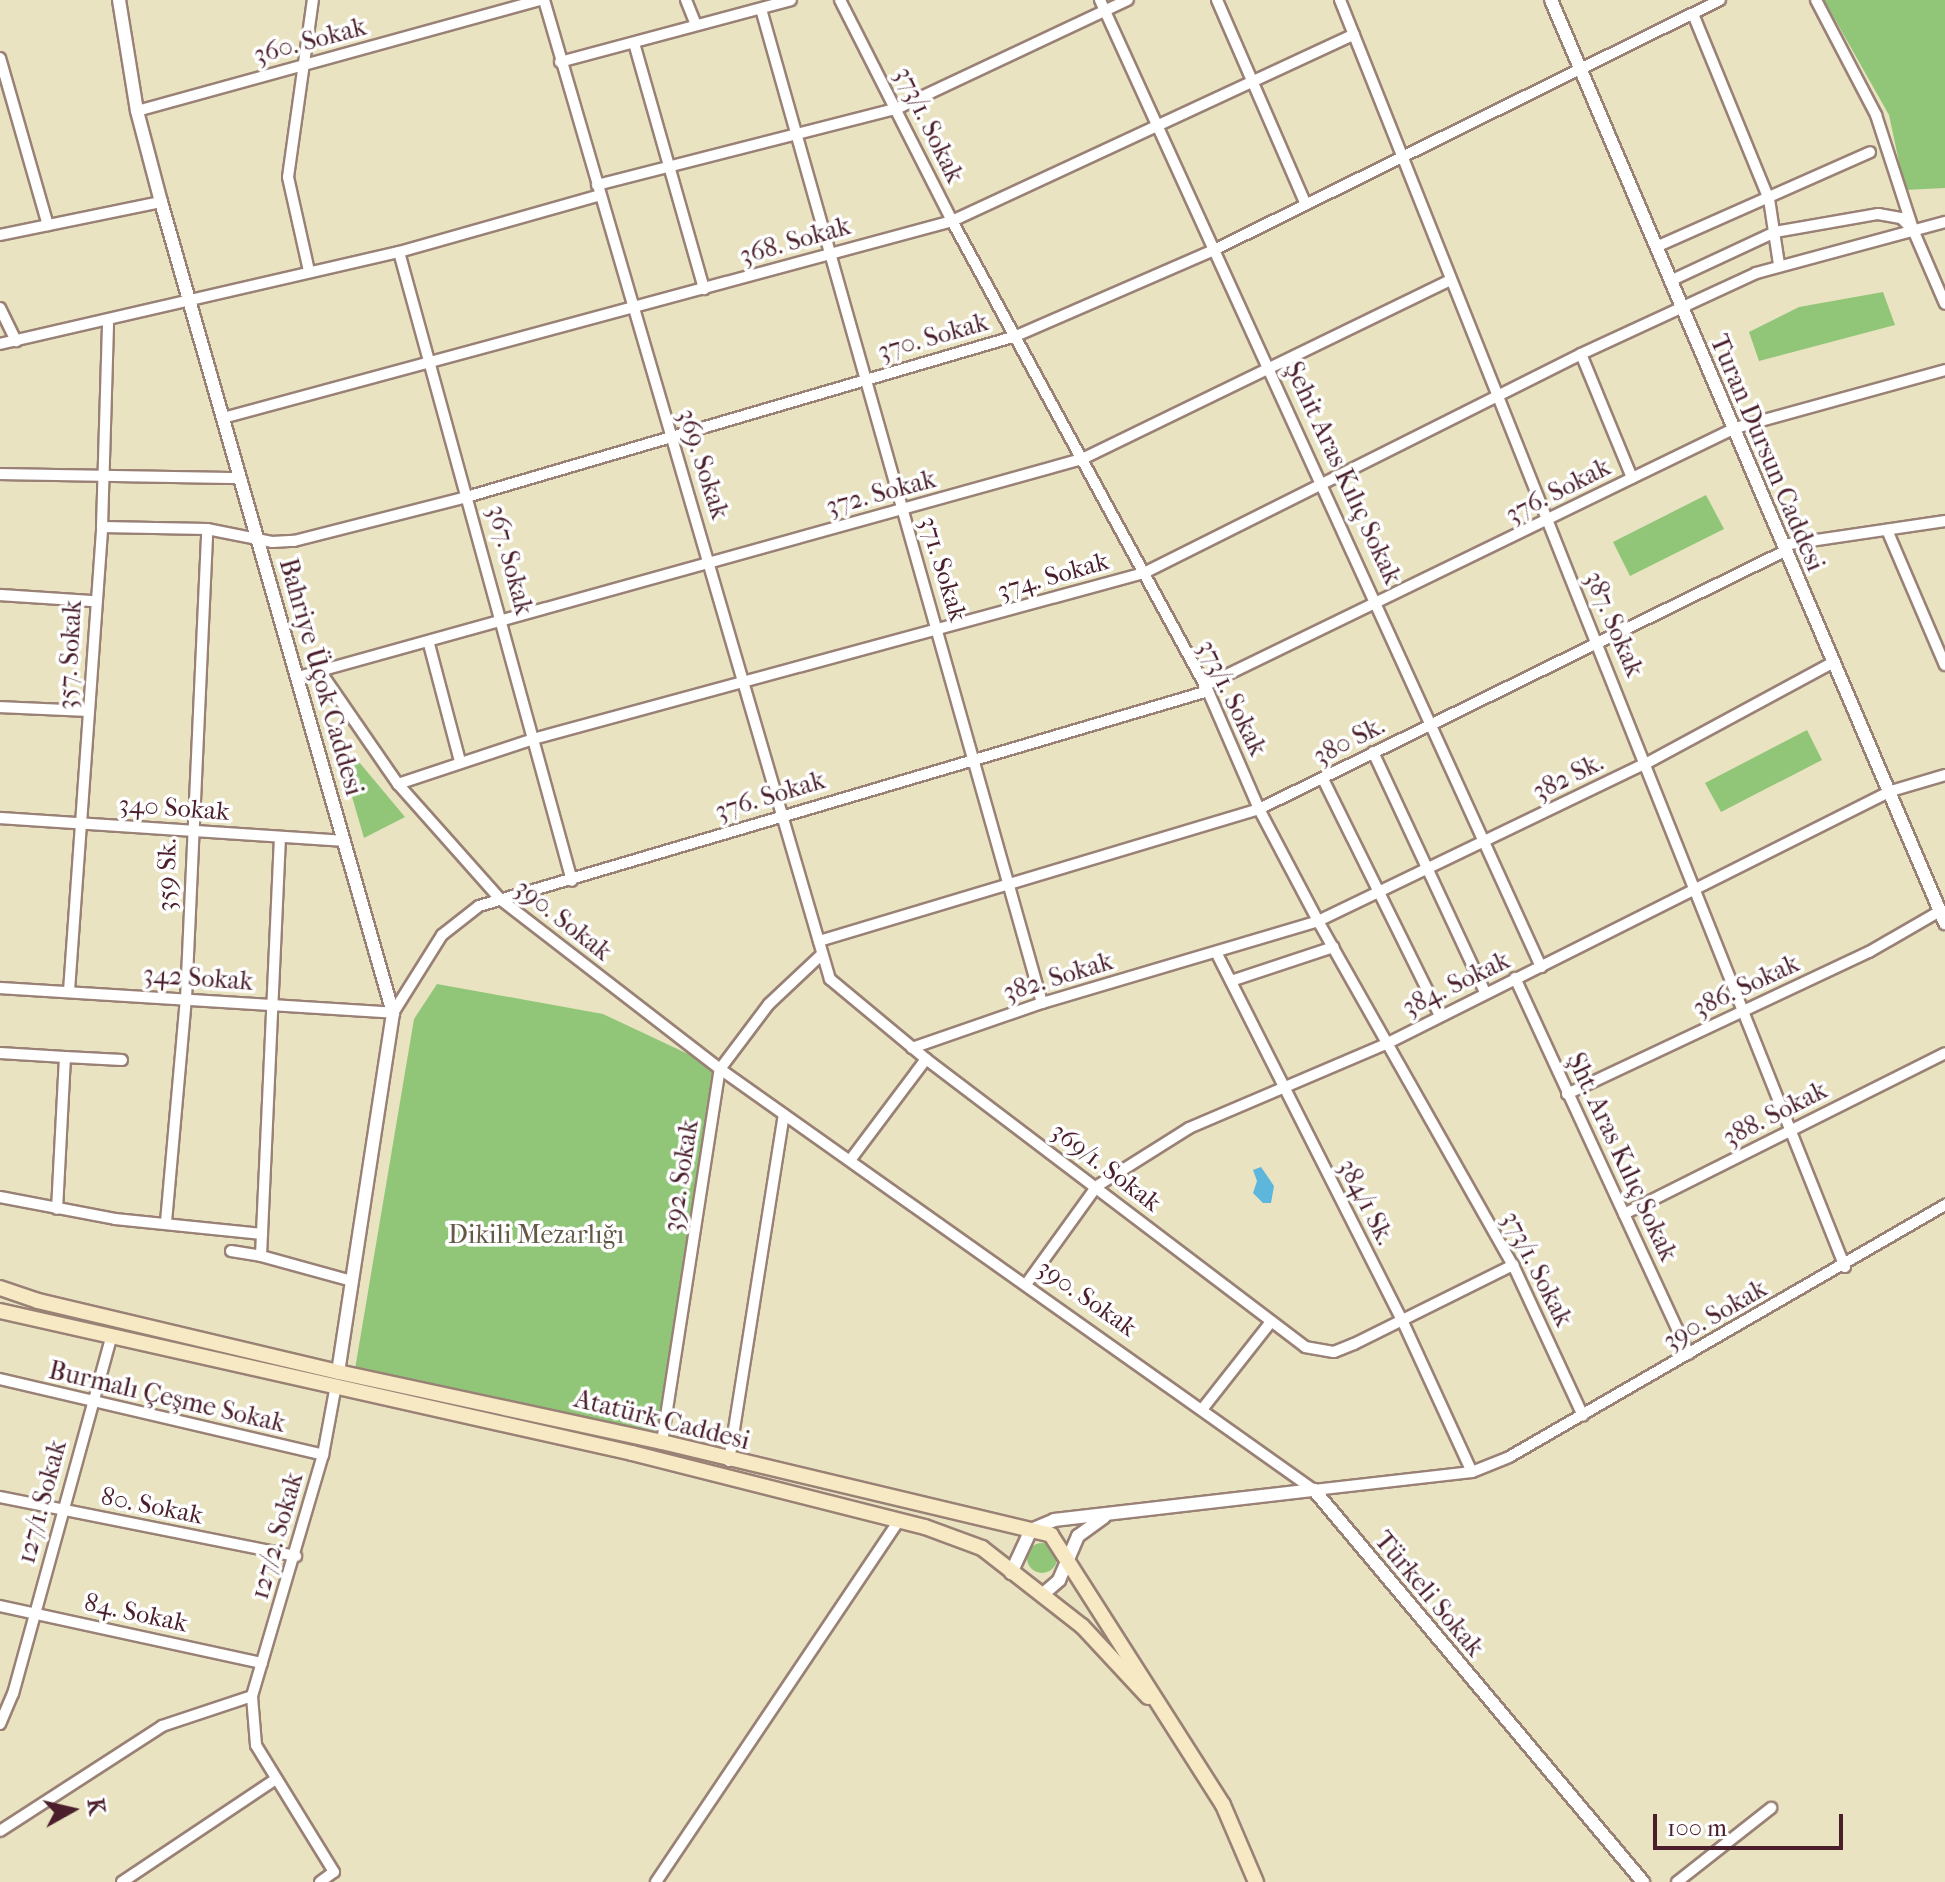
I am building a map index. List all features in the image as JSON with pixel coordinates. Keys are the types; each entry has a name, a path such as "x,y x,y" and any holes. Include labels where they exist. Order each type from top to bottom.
{"main road":[{"name":"Atatürk Caddesi","path":"0,1288 38,1301 337,1379 899,1520 982,1548 1082,1626 1112,1658 1196,1762"},
{"name":"Atatürk Caddesi","path":"0,1311 111,1337 662,1442 729,1461 1051,1535 1069,1558 1223,1805 1256,1882"}],"street":[{"name":"Bahriye Üçok Caddesi","path":"119,0 137,111 161,202 240,478 261,540 393,1013 337,1379"},
{"path":"309,271 288,177 313,0"},
{"name":"360. Sokak","path":"137,111 542,0"},
{"name":"369. Sokak","path":"542,0 670,437 712,564 740,681 819,941"},
{"path":"686,0 696,25"},
{"path":"560,62 791,0"},
{"name":"373/1. Sokak","path":"840,0 898,108 952,221 1206,689 1259,809 1318,921 1513,1265 1583,1416"},
{"name":"Şehit Aras Kılıç Sokak","path":"1100,0 1322,486 1379,603 1541,967"},
{"path":"0,344 399,252 670,166 795,130 898,108 1128,0"},
{"path":"1217,0 1306,205"},
{"name":"387. Sokak","path":"1340,0 1495,399 1696,884 1845,1267"},
{"name":"Turan Dursun Caddesi","path":"1551,0 1943,917"},
{"name":"370. Sokak","path":"102,527 207,529 261,540 294,541 470,496 1016,336 1216,249 1720,0"},
{"path":"1816,0 1876,115 1914,232 1945,304"},
{"name":"371. Sokak","path":"761,9 828,255 976,760 1006,886 1042,1003"},
{"path":"1693,14 1769,199 1779,264"},
{"name":"368. Sokak","path":"223,418 634,311 952,221 1155,123 1354,34"},
{"path":"634,43 704,289"},
{"path":"0,58 48,225"},
{"path":"1656,247 1870,152"},
{"path":"0,235 161,202"},
{"path":"1670,281 1775,232 1878,214 1901,218 1914,232"},
{"name":"374. Sokak","path":"398,784 533,739 1144,573 1581,354 1779,264 1945,222"},
{"name":"367. Sokak","path":"399,252 429,365 470,496 572,881"},
{"name":"372. Sokak","path":"298,677 322,674 1082,459 1449,281"},
{"path":"0,308 16,341"},
{"name":"357. Sokak","path":"69,991 94,601 102,527 108,321"},
{"path":"1581,354 1632,478"},
{"name":"376. Sokak","path":"393,1013 442,935 467,913 500,899 572,881 779,815 976,760 1206,689 1735,428 1945,370"},
{"path":"0,474 105,473 240,478"},
{"name":"380 Sk.","path":"819,941 1259,809 1599,644 1784,548 1945,521"},
{"name":"359 Sk.","path":"166,1222 186,999 190,830 207,529"},
{"path":"1887,530 1945,665"},
{"path":"0,595 94,601"},
{"path":"429,644 460,761"},
{"name":"382 Sk.","path":"1318,921 1379,895 1647,763 1832,663"},
{"name":"390. Sokak","path":"322,674 398,784 500,899 720,1069 1204,1407 1314,1490 1472,1472 1583,1416 1845,1267 1945,1205"},
{"path":"0,707 89,711"},
{"path":"1373,752 1485,992"},
{"name":"384. Sokak","path":"1027,1283 1097,1186 1189,1128 1388,1043 1485,992 1541,967 1696,884 1891,791 1945,775"},
{"path":"1323,779 1440,1016"},
{"name":"340 Sokak","path":"0,818 344,841"},
{"path":"261,1256 280,837"},
{"name":"386. Sokak","path":"1567,1094 1943,917"},
{"name":"382. Sokak","path":"912,1048 1042,1003 1217,954 1318,921"},
{"name":"369/1. Sokak","path":"819,941 821,955 836,986 926,1059 1305,1347 1334,1352 1513,1265"},
{"path":"1231,981 1334,947"},
{"name":"384/1 Sk.","path":"1217,954 1402,1320 1472,1472"},
{"name":"392. Sokak","path":"662,1442 720,1069 769,1004 821,955"},
{"name":"Şht. Aras Kılıç Sokak","path":"1515,978 1689,1354"},
{"name":"342 Sokak","path":"0,988 393,1013"},
{"path":"0,1053 122,1060"},
{"name":"388. Sokak","path":"1624,1214 1945,1053"},
{"path":"57,1209 65,1057"},
{"path":"851,1159 926,1059"},
{"path":"729,1461 784,1114"},
{"path":"0,1197 57,1209 262,1234"},
{"path":"231,1251 352,1281"},
{"path":"1204,1407 1271,1322"},
{"name":"127/1. Sokak","path":"0,1724 35,1613 111,1337"},
{"name":"Burmalı Çeşme Sokak","path":"0,1379 91,1404 323,1455"},
{"name":"127/2. Sokak","path":"320,1882 334,1872 256,1745 252,1696 296,1556 323,1455 337,1379"},
{"path":"1011,1573 1031,1530 1054,1520 1314,1490"},
{"name":"Türkeli Sokak","path":"1314,1490 1643,1882"},
{"name":"80. Sokak","path":"0,1497 296,1556"},
{"path":"1042,1595 1059,1580 1078,1536 1111,1513"},
{"path":"656,1882 899,1520"},
{"name":"84. Sokak","path":"0,1606 262,1663"},
{"path":"0,1831 162,1726 252,1696"},
{"path":"122,1882 276,1779"},
{"path":"1677,1882 1771,1808"}],"green space":[{"path":"1824,0 1945,0 1945,188 1905,190 1889,115"},
{"path":"1883,292 1895,325 1759,361 1749,332 1799,307"},
{"path":"1706,495 1724,529 1630,576 1613,542"},
{"path":"1807,730 1822,760 1721,812 1705,783"},
{"path":"354,756 405,817 364,838 344,769"},
{"name":"Dikili Mezarlığı","path":"437,984 603,1014 720,1069 663,1434 355,1369 414,1019"},
{"path":"1042,1543 1053,1547 1057,1558 1053,1569 1042,1573 1031,1569 1027,1558 1031,1547"}],"water":[{"path":"1261,1167 1274,1186 1271,1203 1263,1203 1253,1193 1257,1181 1253,1170"}]}
